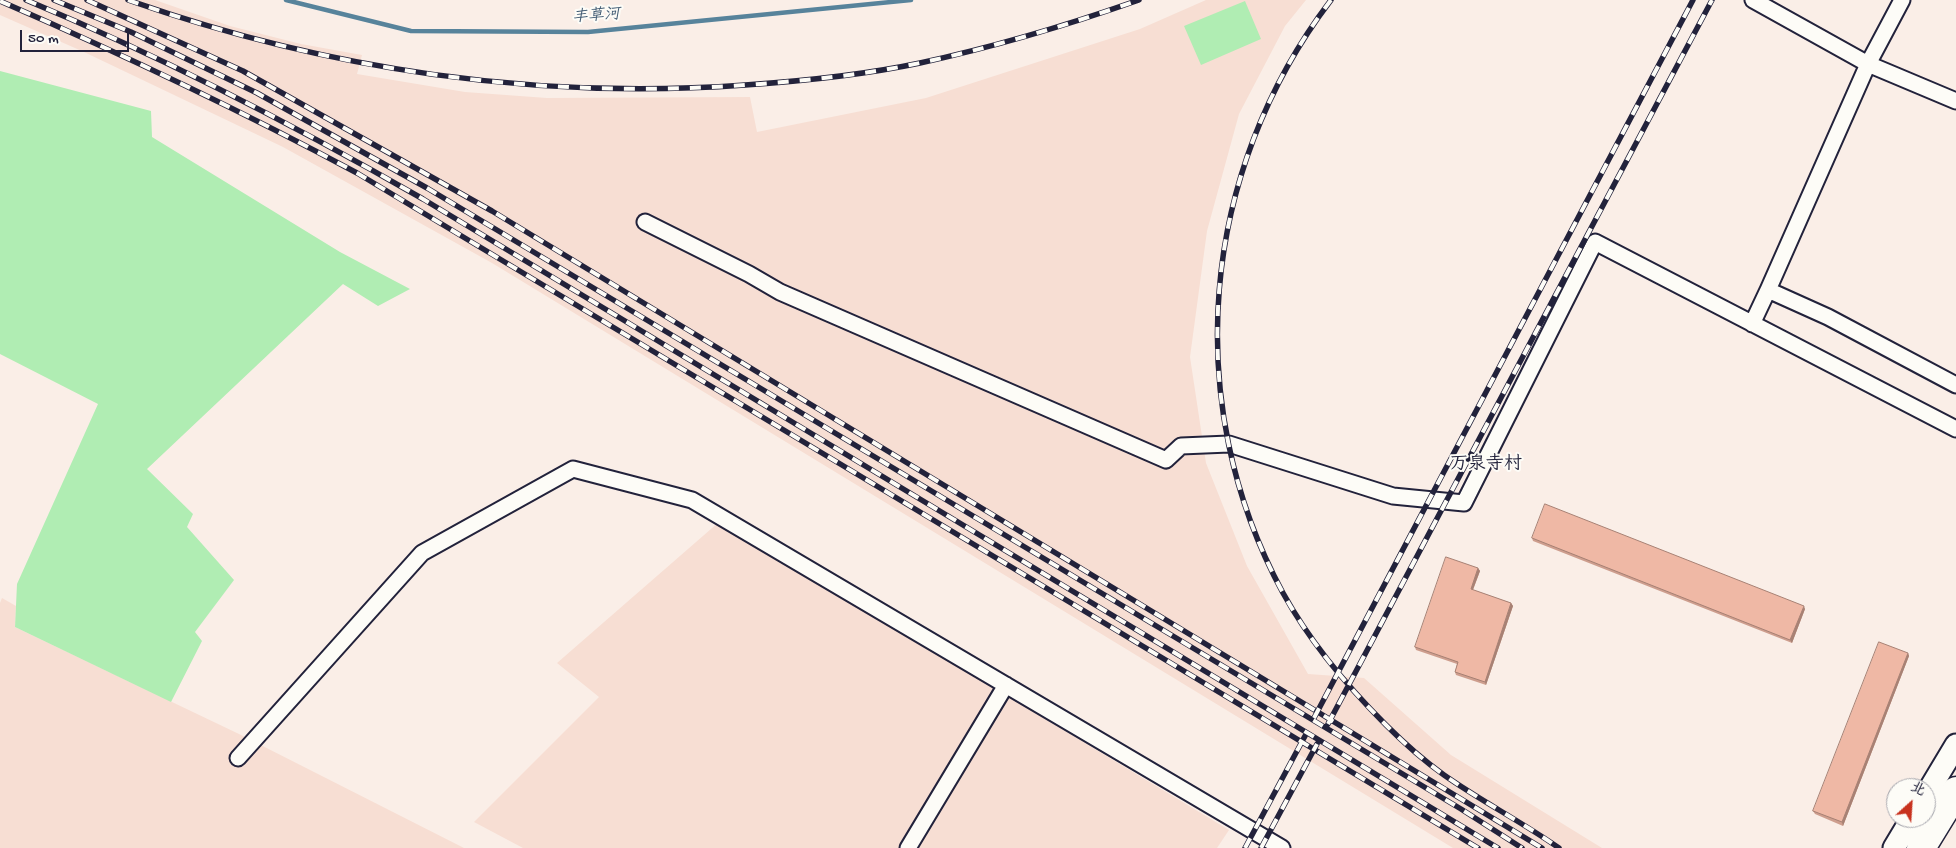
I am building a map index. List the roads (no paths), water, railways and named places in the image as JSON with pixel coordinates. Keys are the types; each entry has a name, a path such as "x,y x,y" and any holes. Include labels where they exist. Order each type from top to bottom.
{"highway":[{"path":"1921,848 1956,791"}],"street":[{"path":"1753,0 1868,64 1956,101"},
{"path":"1752,324 1868,64 1902,0"},
{"path":"645,222 749,274 780,292 1166,460 1181,446 1229,444 1394,496 1464,503 1595,242 1956,429"},
{"path":"1768,290 1828,317 1956,385"},
{"path":"238,758 422,553 573,469 692,500 1282,848"},
{"path":"908,848 1006,685"},
{"path":"1936,778 1956,745"},
{"path":"1894,848 1906,828"}],"waterway":[{"name":"丰草河","path":"286,0 411,31 588,32 911,0"}],"railway":[{"path":"26,0 128,45 228,93 423,199 1498,848"},
{"path":"54,0 131,32 257,93 427,188 1461,809 1522,848"},
{"path":"87,0 243,71 492,211 1542,848"},
{"path":"128,0 203,24 279,45 356,62 510,83 588,88 667,89 789,82 899,67 1003,43 1139,0"},
{"path":"1331,0 1287,67 1254,138 1231,213 1219,290 1218,367 1229,444 1250,520 1283,593 1305,629 1330,663 1386,725 1429,763 1458,785 1559,848"},
{"path":"1314,718 1693,0"},
{"path":"1328,724 1712,0"},
{"path":"0,1 180,83 357,173 1478,848"},
{"path":"1245,848 1305,736"},
{"path":"1261,848 1317,744"}],"district":[{"name":"万泉寺村","path":"1486,465"}]}
